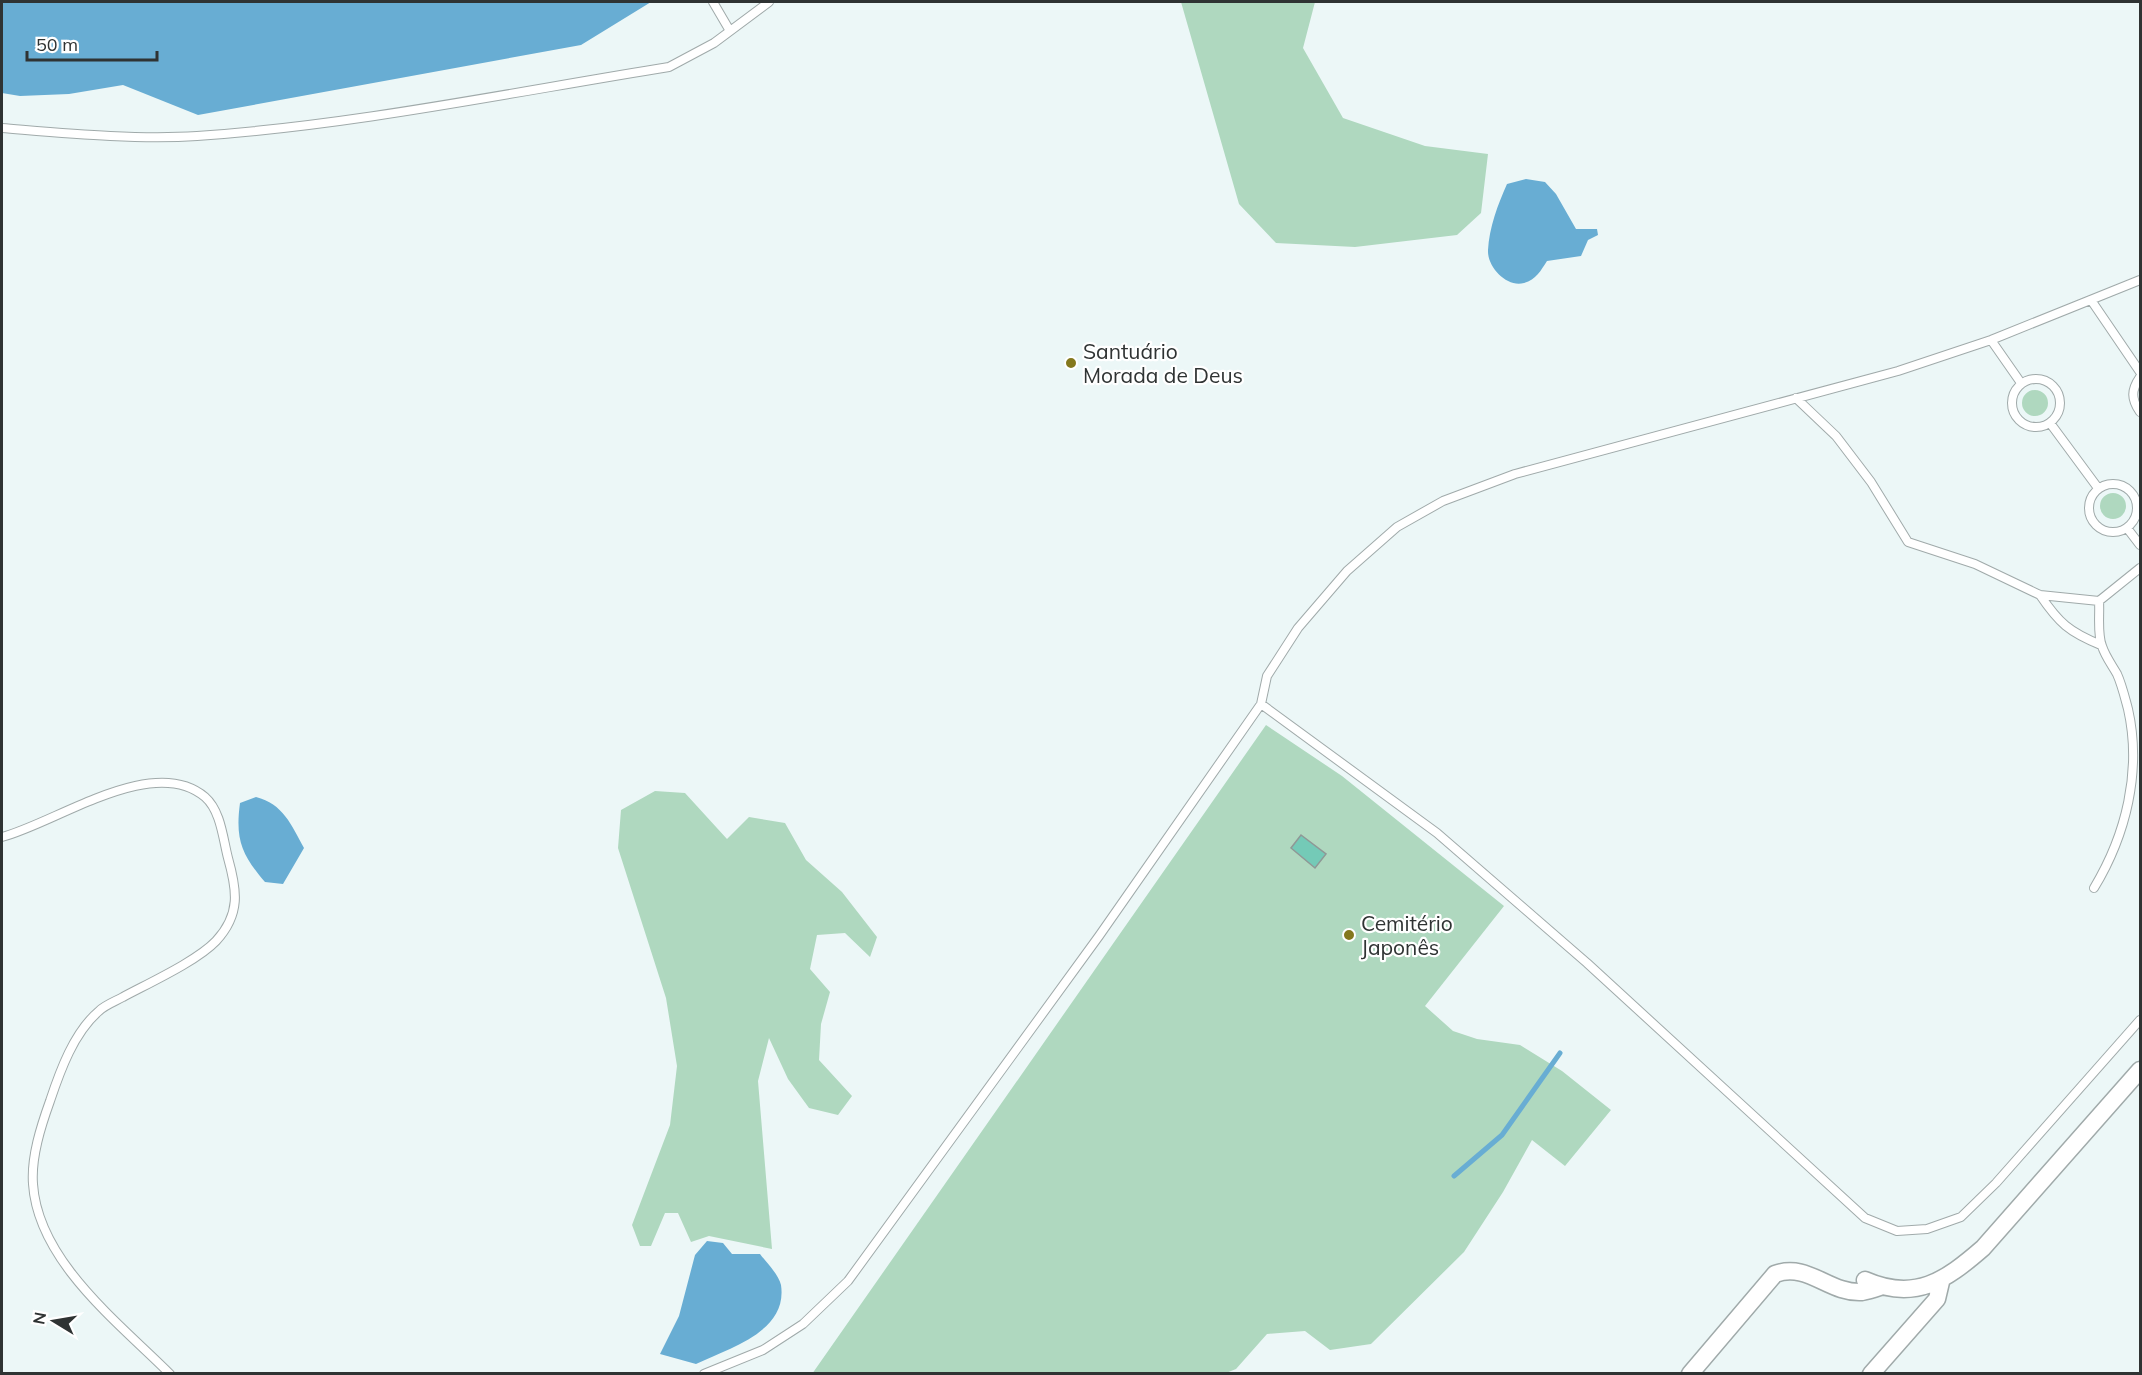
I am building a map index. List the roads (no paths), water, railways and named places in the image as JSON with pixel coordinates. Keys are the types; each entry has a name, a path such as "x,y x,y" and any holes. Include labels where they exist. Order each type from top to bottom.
{"street":[{"path":"1690,1374 1775,1274 1796,1270 1837,1287 1860,1292 1873,1284 1898,1290 1922,1288 1941,1282 1983,1248 2140,1070"},
{"path":"1871,1374 1937,1299 1941,1282"}],"lane":[{"path":"713,2 730,31"},
{"path":"2,128 74,134 195,136 350,119 669,66 714,43 768,2"},
{"path":"704,1374 771,1345 803,1324 848,1281 1099,936 1261,704 1267,676 1298,628 1347,571 1397,527 1443,501 1515,474 1898,371 1991,340 2140,280"},
{"path":"2091,300 2140,372"},
{"path":"1991,340 2021,383"},
{"path":"2140,377 2133,387 2133,402 2140,412"},
{"path":"2036,379 2043,381 2050,384 2059,396 2059,411 2050,423 2036,428 2021,423 2012,411 2012,396 2021,383 2036,379"},
{"path":"1796,398 1836,436 1871,482 1908,542 1975,564 2040,595 2099,601 2140,568"},
{"path":"2050,423 2098,488"},
{"path":"2113,483 2127,488 2132,494 2136,501 2136,516 2127,528 2113,533 2098,528 2090,516 2090,500 2098,488 2113,483"},
{"path":"2127,528 2140,545"},
{"path":"2040,595 2058,621 2075,634 2101,645"},
{"path":"2094,888 2113,856 2127,822 2134,786 2135,758 2130,712 2118,677 2101,645 2099,601"},
{"path":"1261,704 1437,833 1587,963 1865,1218 1897,1231 1927,1229 1961,1217 1996,1183 2140,1020"},
{"path":"2,837 120,790 155,782 181,786 205,798 218,816 237,891 232,917 216,942 183,964 99,1010 79,1035 57,1080 41,1127 33,1181 41,1222 48,1239 70,1273 170,1374"}],"water":[{"path":"2,2 651,2 581,45 198,115 123,85 69,94 20,96 2,93"},
{"path":"1526,179 1545,182 1556,194 1576,229 1597,229 1598,235 1588,240 1581,256 1547,261 1532,280 1518,284 1499,275 1491,263 1488,250 1494,216 1507,184"},
{"path":"256,797 280,810 304,848 283,884 265,882 242,846 239,827 240,803"},
{"path":"707,1241 723,1243 732,1254 760,1254 780,1281 781,1301 775,1315 754,1336 696,1364 660,1354 679,1316 695,1255"}],"waterway":[{"path":"1454,1176 1502,1135 1560,1053"}],"place":[{"name":"Santuário Morada de Deus","path":"1071,363"},
{"name":"Cemitério Japonês","path":"1349,935"}]}
